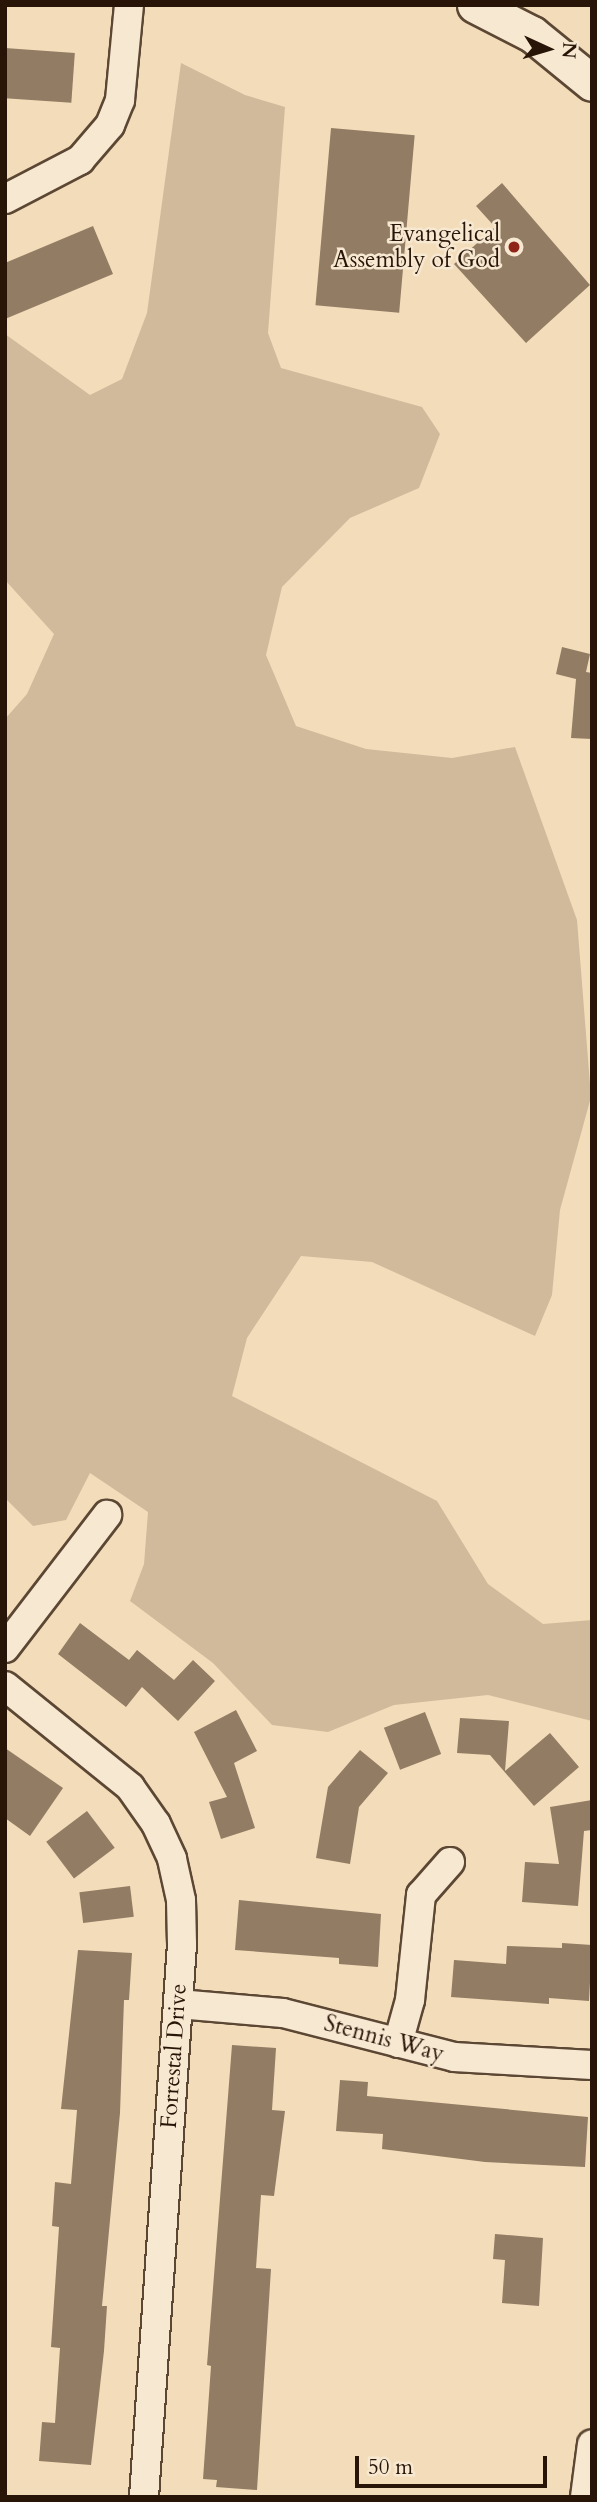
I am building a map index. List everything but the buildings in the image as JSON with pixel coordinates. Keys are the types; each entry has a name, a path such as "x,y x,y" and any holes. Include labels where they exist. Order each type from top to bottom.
{"street":[{"path":"5,199 80,160 110,125 120,100 130,5"},
{"path":"475,5 532,34 592,83"},
{"path":"5,1648 107,1515"},
{"name":"Forrestal Drive","path":"5,1686 114,1771 156,1824 172,1858 181,1900 178,2004 144,2497"},
{"path":"398,2043 410,2000 421,1895 450,1862"},
{"name":"Stennis Way","path":"178,2004 283,2013 454,2057 592,2065"},
{"path":"585,2497 592,2444"}],"shaded area":[{"path":"181,63 245,95 285,107 268,333 281,368 422,407 440,434 419,488 350,518 282,587 266,655 296,726 366,749 452,758 515,747 577,920 591,1097 560,1210 552,1295 535,1336 372,1262 301,1256 247,1338 232,1396 437,1501 488,1584 543,1624 592,1620 592,1721 488,1695 394,1705 328,1732 272,1725 213,1663 130,1601 144,1564 148,1512 90,1473 66,1520 33,1526 5,1498 5,719 27,694 54,634 5,580 5,334 90,395 122,379 147,313"}],"place":[{"name":"Evangelical Assembly of God","path":"514,247"}]}
